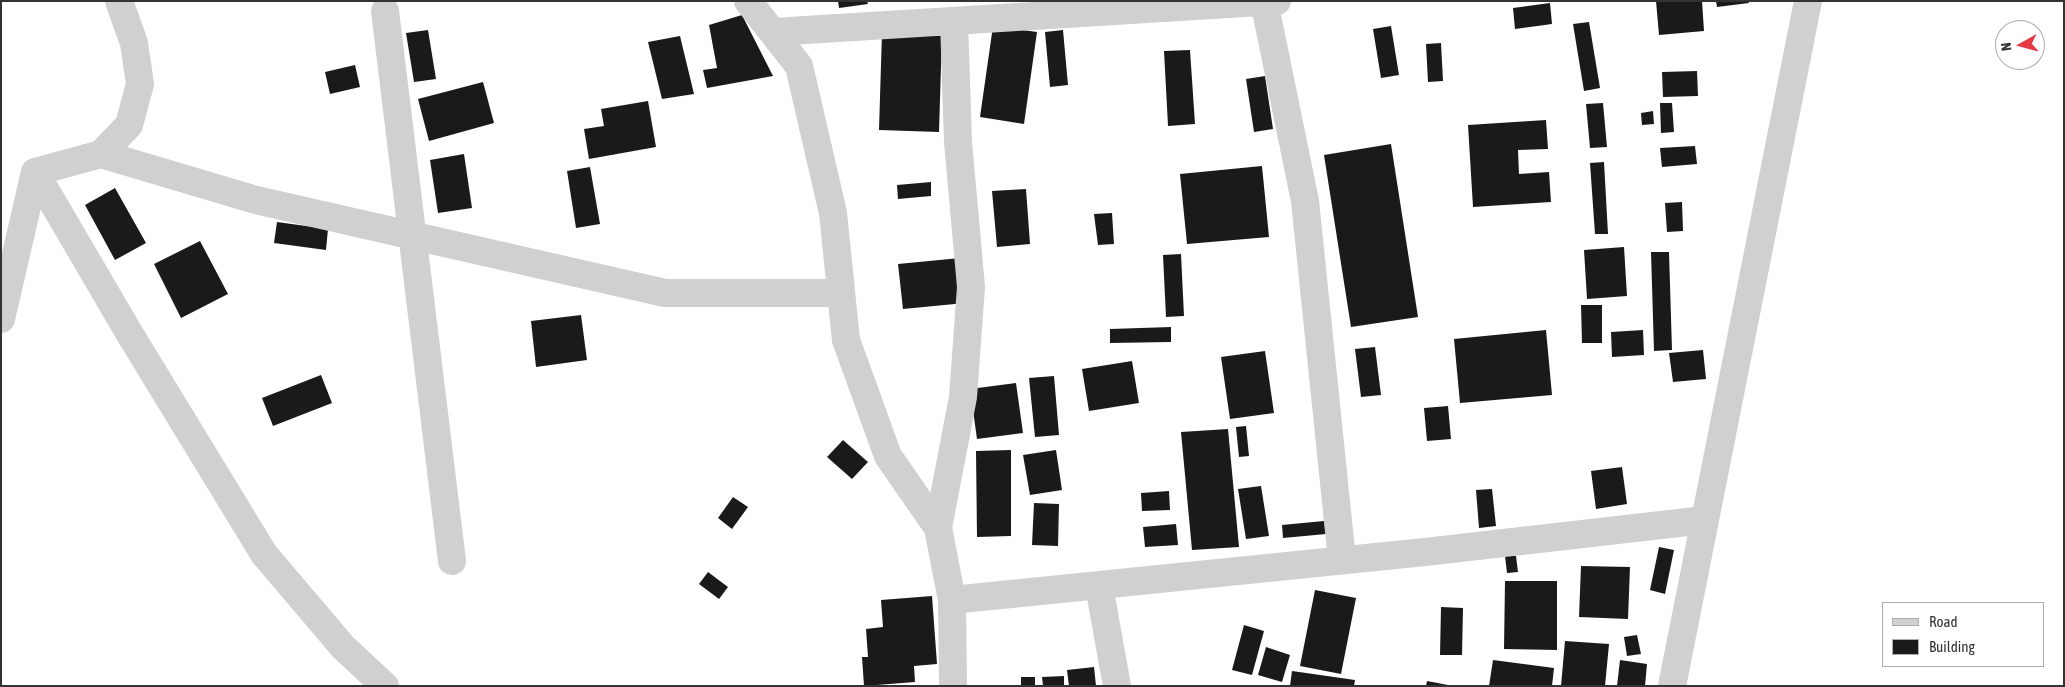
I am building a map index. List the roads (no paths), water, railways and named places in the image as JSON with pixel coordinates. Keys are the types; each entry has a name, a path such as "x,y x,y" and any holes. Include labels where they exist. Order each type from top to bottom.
{"street":[{"path":"35,172 101,154 129,125 140,84 134,43 119,1"},
{"path":"748,1 799,66 833,213 846,340 888,456 938,528"},
{"path":"773,32 1276,1"},
{"path":"1672,686 1808,1"},
{"path":"1264,2 1305,201 1342,560"},
{"path":"385,11 452,561"},
{"path":"953,686 952,600 938,528 963,398 971,287 958,142 954,21"},
{"path":"101,154 256,200 665,293 841,293"},
{"path":"1,319 9,246 35,172"},
{"path":"35,172 133,339 264,554 343,647 385,686"},
{"path":"952,600 1099,586 1705,520"},
{"path":"1099,586 1117,686"}]}
